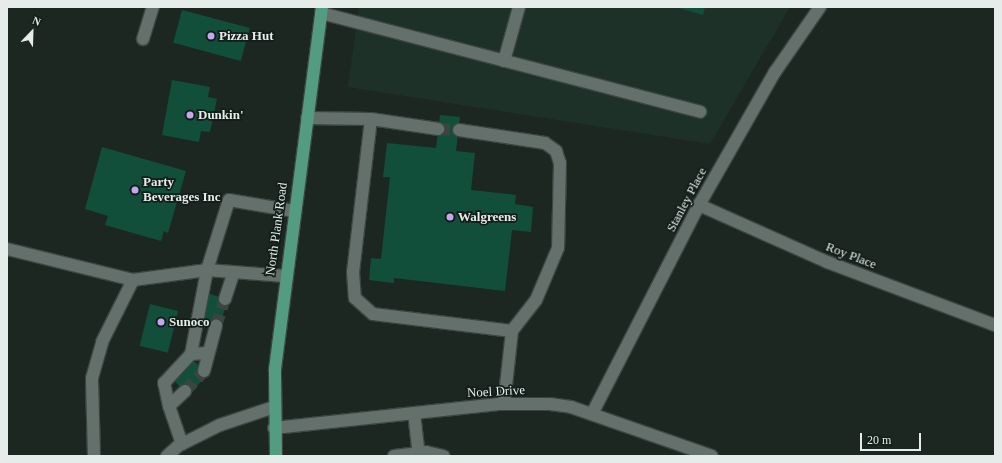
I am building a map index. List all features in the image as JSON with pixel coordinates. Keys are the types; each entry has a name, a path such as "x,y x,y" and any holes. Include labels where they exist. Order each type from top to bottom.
{"main road":[{"name":"North Plank Road","path":"276,456 274,407 285,276 321,10"}],"street":[{"path":"143,39 153,7"},
{"path":"504,61 519,7"},
{"name":"Stanley Place","path":"592,414 699,206 775,72 820,7"},
{"path":"321,10 504,61 700,112"},
{"path":"306,118 371,119 438,129"},
{"path":"371,119 354,272 356,298 373,314 512,331"},
{"path":"459,130 545,143 556,151 560,163 558,248 536,300 512,331 504,404"},
{"path":"182,444 169,406 164,383 191,354 207,270 229,200 294,211"},
{"name":"Roy Place","path":"699,206 827,262 995,325"},
{"path":"7,249 133,280 207,270 285,276"},
{"path":"225,299 234,272"},
{"path":"94,456 92,378 102,342 133,280"},
{"path":"204,371 216,326"},
{"path":"191,354 208,353"},
{"path":"169,406 185,391"},
{"name":"Noel Drive","path":"274,428 504,404 550,404 592,414 712,456"},
{"path":"167,456 182,444 220,425 274,407"},
{"path":"414,413 419,454"},
{"path":"394,456 419,454 437,455"}],"shaded area":[{"path":"359,7 790,7 710,144 348,87"}],"building":[{"path":"676,7 705,7 703,15"},
{"name":"Pizza Hut","path":"182,10 250,28 241,61 173,43"},
{"name":"Dunkin'","path":"172,80 210,87 208,97 217,99 210,132 201,131 199,142 162,135"},
{"name":"Walgreens","path":"440,115 460,117 456,151 475,153 471,190 516,195 515,204 533,207 531,232 512,230 505,291 394,278 394,283 369,280 371,258 381,259 390,177 383,177 387,143 436,148"},
{"name":"Party Beverages Inc","path":"102,147 186,171 168,233 164,231 161,241 105,225 108,216 85,209"},
{"name":"Sunoco","path":"207,293 228,300 219,327 198,321"},
{"name":"Sunoco","path":"150,304 178,311 168,353 140,346"},
{"name":"Sunoco","path":"193,360 208,375 188,395 173,380"}],"tunnel":[{"path":"438,129 459,130"},
{"path":"216,326 225,299"},
{"path":"185,391 204,371"}],"place":[{"name":"Pizza Hut","path":"211,36"},
{"name":"Dunkin'","path":"190,115"},
{"name":"Party Beverages Inc","path":"135,190"},
{"name":"Walgreens","path":"450,217"},
{"name":"Sunoco","path":"161,322"}]}
